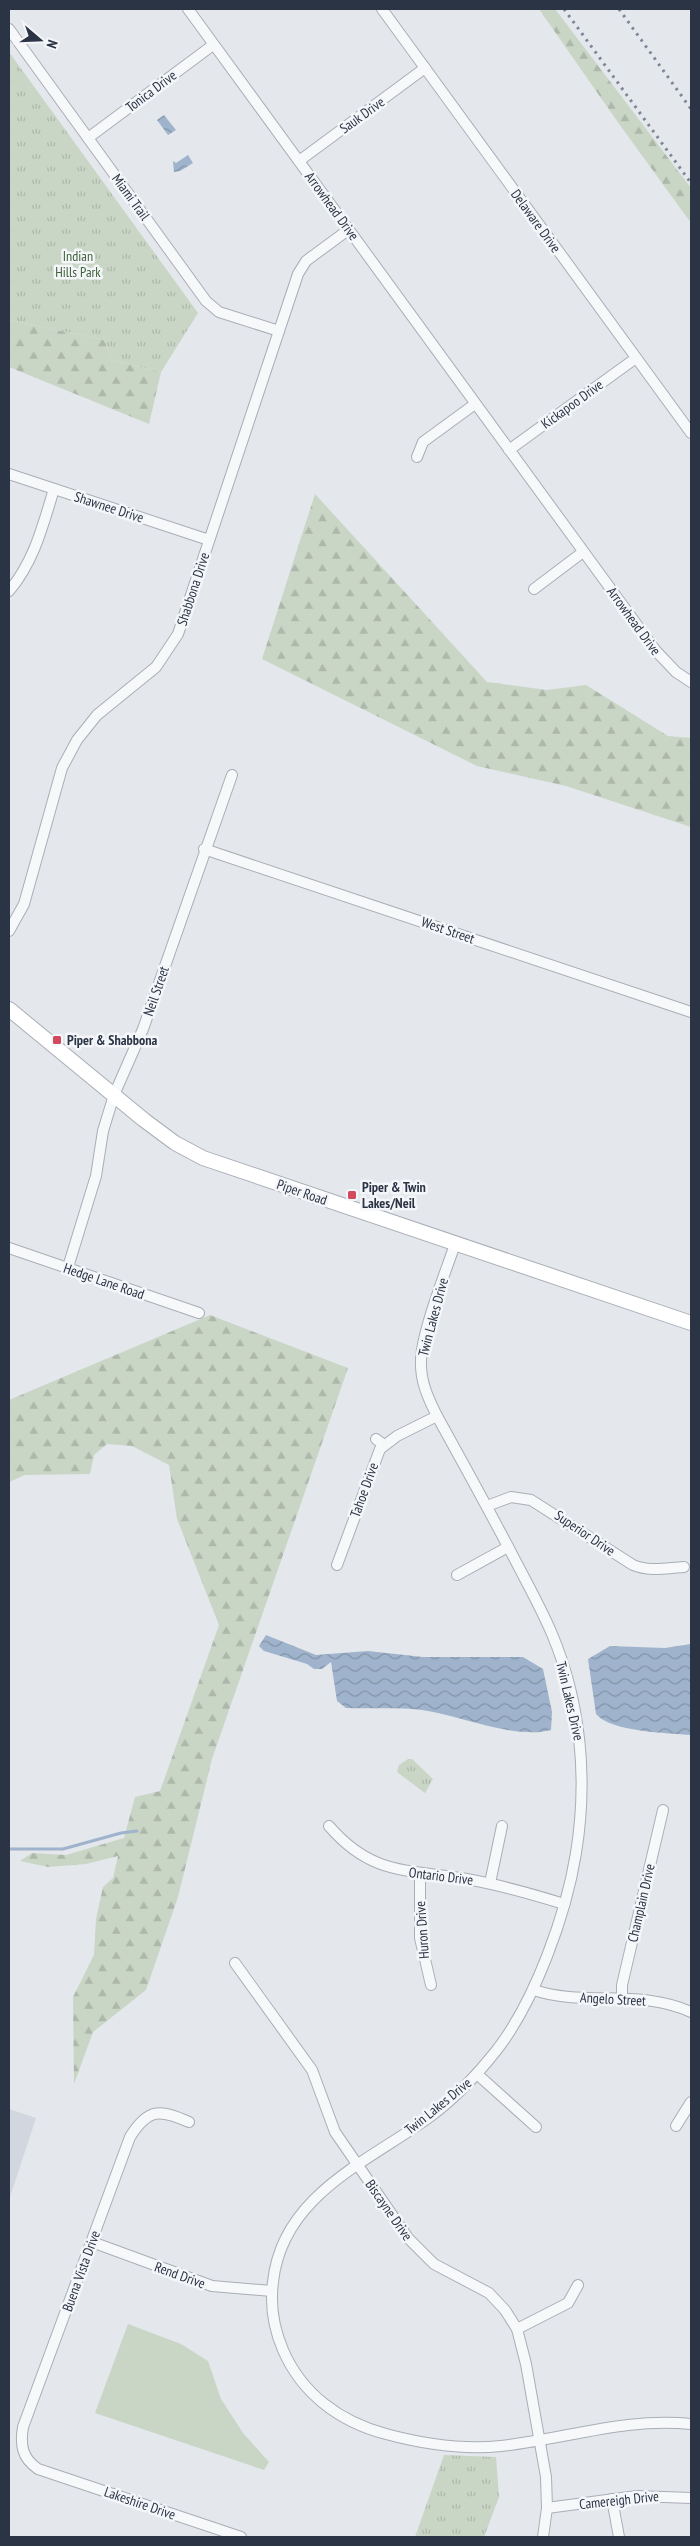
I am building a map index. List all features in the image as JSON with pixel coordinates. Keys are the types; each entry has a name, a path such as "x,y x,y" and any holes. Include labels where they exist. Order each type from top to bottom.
{"street":[{"name":"Arrowhead Drive","path":"188,9 662,659 691,682"},
{"name":"Delaware Drive","path":"382,9 691,433"},
{"name":"Miami Trail","path":"9,29 206,301 219,312 279,331"},
{"name":"Tonica Drive","path":"88,138 213,45"},
{"name":"Sauk Drive","path":"300,161 425,68"},
{"name":"Shabbona Drive","path":"9,931 24,904 58,782 69,754 77,740 97,715 144,679 170,648 178,634 298,274 306,261 348,230"},
{"name":"Kickapoo Drive","path":"509,450 636,358"},
{"path":"417,457 423,442 475,404"},
{"name":"Shawnee Drive","path":"9,474 209,540"},
{"path":"9,590 30,561 54,489"},
{"path":"534,589 583,552"},
{"name":"Neil Street","path":"68,1267 96,1176 104,1131 114,1096 143,1029 204,849 232,775"},
{"name":"West Street","path":"204,849 691,1012"},
{"name":"Piper Road","path":"9,1009 114,1096 175,1143 203,1158 691,1323"},
{"name":"Twin Lakes Drive","path":"455,1244 425,1338 421,1360 424,1386 437,1416 487,1506 551,1632 566,1674 580,1735 582,1809 577,1852 564,1904 534,1990 511,2030 477,2074 432,2115 316,2195 297,2218 281,2246 272,2291 275,2322 282,2347 290,2365 310,2392 346,2419 386,2434 445,2446 496,2446 630,2424 658,2422 691,2424"},
{"name":"Hedge Lane Road","path":"9,1248 199,1313"},
{"name":"Tahoe Drive","path":"337,1565 380,1442 437,1416"},
{"name":"Superior Drive","path":"487,1506 511,1497 532,1500 643,1569 654,1570 684,1567"},
{"path":"457,1575 508,1547"},
{"name":"Champlain Drive","path":"622,1997 622,1985 663,1810"},
{"name":"Ontario Drive","path":"329,1826 342,1841 366,1858 388,1867 420,1875 490,1884 564,1904"},
{"path":"490,1884 502,1826"},
{"name":"Huron Drive","path":"420,1875 420,1938 431,1985"},
{"name":"Biscayne Drive","path":"235,1963 312,2070 335,2132 408,2238 420,2252 450,2274 489,2293 505,2310 517,2329 546,2477 547,2508 543,2537"},
{"name":"Angelo Street","path":"534,1990 549,1995 622,1997 661,2002 691,2012"},
{"path":"477,2074 536,2127"},
{"path":"676,2126 691,2102"},
{"name":"Buena Vista Drive","path":"38,2469 23,2452 21,2443 23,2427 130,2136 142,2120 152,2113 162,2112 189,2122"},
{"name":"Rend Drive","path":"92,2242 212,2286 272,2291"},
{"path":"517,2329 568,2303 578,2285"},
{"name":"Lakeshire Drive","path":"38,2469 241,2537"},
{"name":"Camereigh Drive","path":"547,2508 637,2496 691,2498"},
{"path":"612,2500 619,2537"}],"shaded area":[{"path":"9,2109 36,2118 9,2200"}],"green space":[{"path":"539,9 555,9 691,188 691,223 617,121"},
{"name":"Indian Hills Park","path":"9,52 198,313 161,372 111,360 105,340 9,320"},
{"path":"9,320 105,340 111,360 161,372 149,424 9,367"},
{"path":"315,494 487,682 547,690 586,685 668,736 691,738 691,827 566,786 477,766 262,659"},
{"path":"210,1315 348,1368 212,1759 178,1897 146,1990 93,2032 74,2084 73,1997 94,1955 96,1919 103,1887 113,1878 118,1856 86,1864 48,1867 20,1861 32,1853 66,1855 124,1838 135,1797 160,1791 219,1625 177,1519 169,1465 132,1446 107,1444 94,1455 90,1474 25,1475 9,1482 9,1400"},
{"path":"408,1759 412,1759 433,1779 425,1793 397,1772 399,1765"},
{"path":"128,2324 181,2344 208,2361 221,2399 243,2433 269,2462 264,2470 95,2413"},
{"path":"444,2455 496,2457 499,2497 484,2537 415,2537"}],"water":[{"path":"164,115 176,130 168,135 157,120"},
{"path":"188,155 193,163 180,171 174,172 173,161 176,163"},
{"path":"266,1635 316,1655 368,1651 423,1657 523,1657 543,1669 552,1712 551,1730 521,1732 487,1726 422,1710 346,1708 337,1701 331,1662 322,1669 314,1669 307,1664 264,1651 259,1646"},
{"path":"691,1644 691,1735 626,1728 603,1720 596,1714 588,1659 610,1646 665,1648"}],"waterway":[{"path":"9,1849 63,1849 121,1833 137,1831"}],"railway":[{"path":"564,9 691,183"},
{"path":"619,9 691,109"}],"place":[{"name":"Piper & Shabbona","path":"57,1040"},
{"name":"Piper & Twin Lakes/Neil","path":"352,1195"}]}
